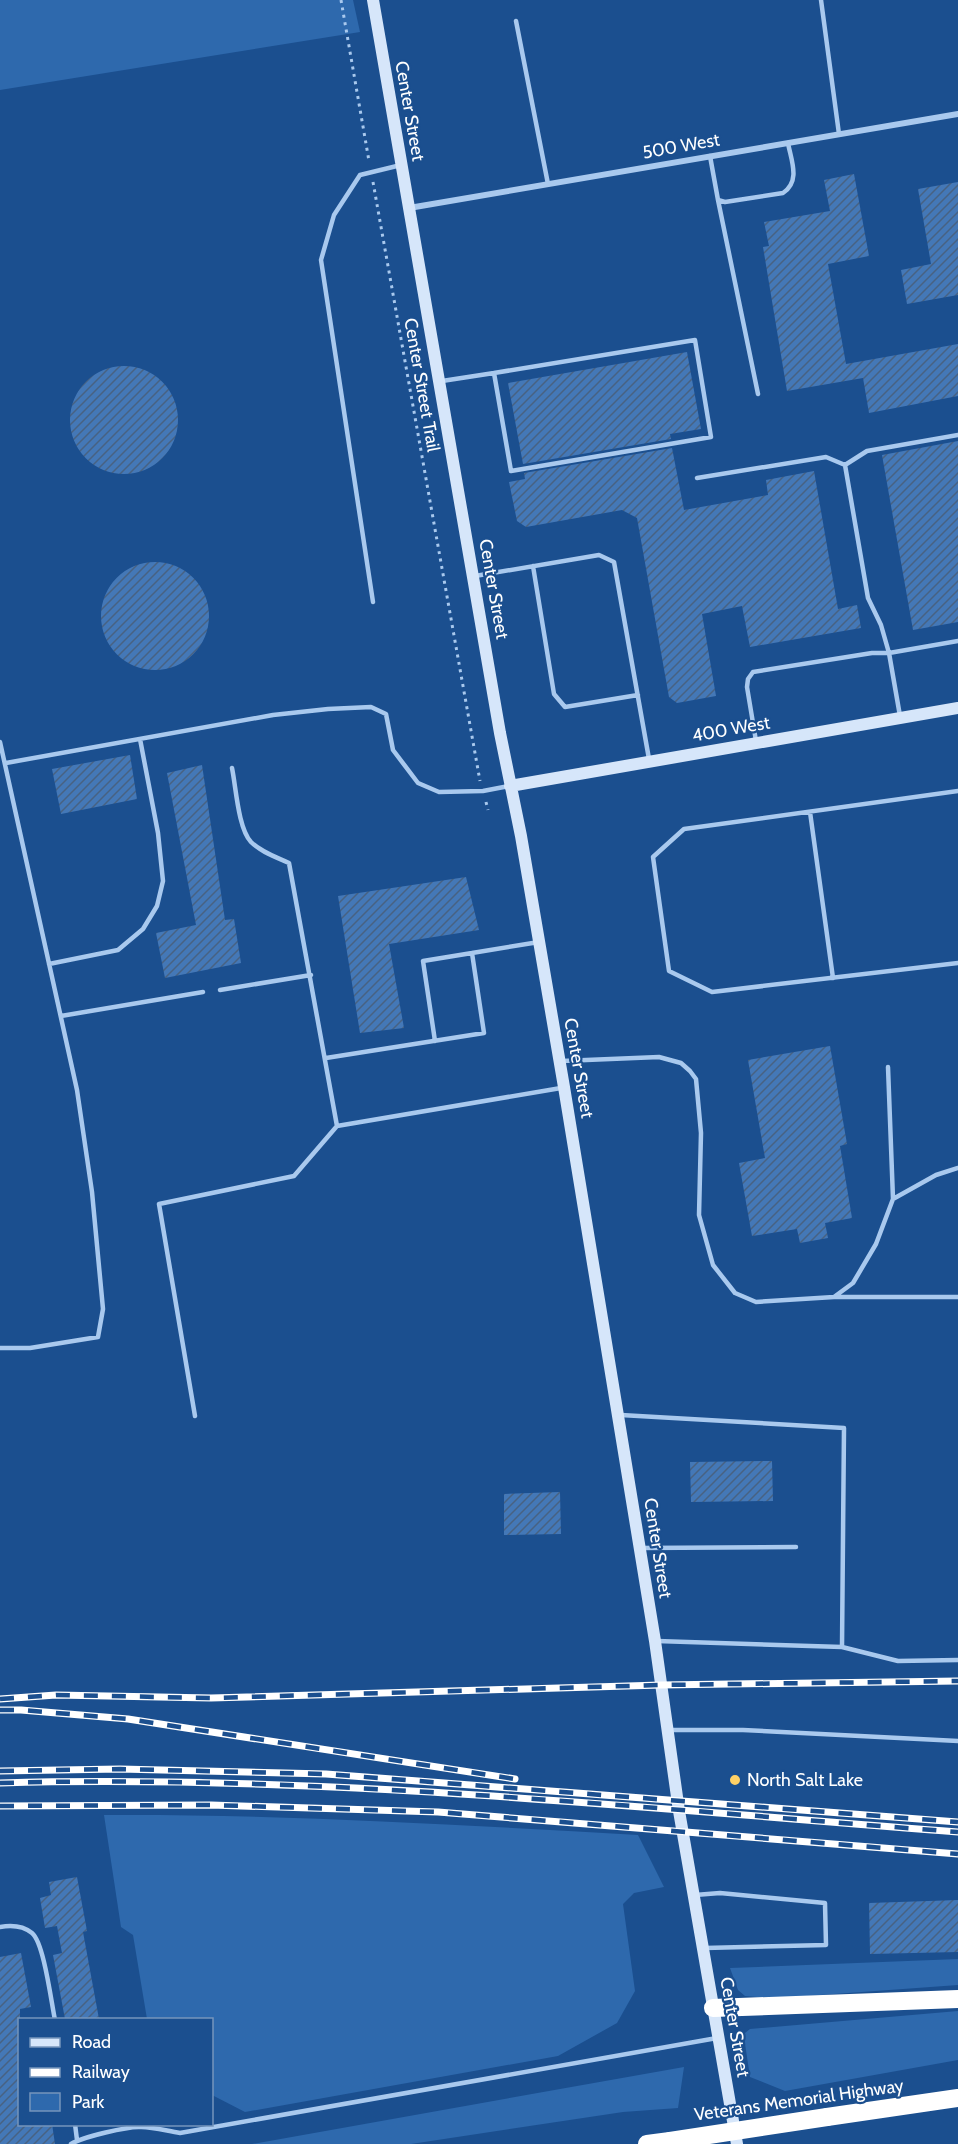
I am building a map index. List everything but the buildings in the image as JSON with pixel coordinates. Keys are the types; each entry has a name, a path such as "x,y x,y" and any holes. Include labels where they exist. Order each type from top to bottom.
{"highway":[{"path":"713,2008 958,1999"},
{"name":"Veterans Memorial Highway","path":"647,2144 958,2098"}],"main road":[{"name":"Center Street","path":"373,0 560,1062 655,1641 693,1895 737,2144"},
{"name":"400 West","path":"510,786 958,708"}],"street":[{"name":"500 West","path":"409,208 958,114"}],"lane":[{"path":"821,0 839,134"},
{"path":"516,21 548,184"},
{"path":"718,200 725,202 783,193 790,188 794,180 788,143"},
{"path":"710,156 758,394"},
{"path":"373,602 321,260 334,215 360,175 401,165"},
{"path":"439,381 695,340 711,437 511,471 494,373"},
{"path":"845,465 867,451 958,435"},
{"path":"697,478 826,457 845,465"},
{"path":"845,465 868,598 881,625 890,653 900,718"},
{"path":"473,577 599,555 614,562 650,762"},
{"path":"533,566 554,694 565,706 638,695"},
{"path":"756,743 747,687 747,679 753,672 958,641"},
{"path":"6,763 273,715 371,707 386,714 393,750 417,783 439,792 483,791 510,786"},
{"path":"49,964 118,950 143,929 157,906 163,881 158,833 140,739"},
{"path":"0,742 77,1090 92,1192 103,1308 98,1337 30,1348 0,1348"},
{"path":"232,768 244,828 250,841 261,850 289,863 337,1126"},
{"path":"958,791 684,829 653,857 669,971 712,992 958,963"},
{"path":"810,812 832,978"},
{"path":"435,1041 423,961 538,942"},
{"path":"326,1058 484,1033 472,953"},
{"path":"220,990 311,975"},
{"path":"61,1016 203,992"},
{"path":"560,1062 659,1058 681,1063 696,1079 701,1133 699,1215 713,1265 735,1293 756,1302 834,1297 958,1298"},
{"path":"834,1297 854,1283 876,1244 893,1199 888,1067"},
{"path":"195,1416 159,1204 294,1176 337,1126 564,1087"},
{"path":"893,1199 936,1175 958,1168"},
{"path":"618,1415 844,1428 842,1647"},
{"path":"640,1548 796,1547"},
{"path":"655,1641 842,1647 898,1661 958,1660"},
{"path":"667,1730 743,1730 958,1741"},
{"path":"693,1895 720,1893 825,1903 826,1945 702,1948"},
{"path":"0,1927 15,1924 33,1933 42,1952 55,2018"},
{"path":"71,2144 77,2140 140,2126 180,2133 718,2038"},
{"path":"75,2126 77,2140"}],"path":[{"name":"Center Street Trail","path":"341,0 477,774"}],"green space":[{"path":"0,0 353,0 360,32 0,90"},
{"path":"104,1815 304,1818 638,1835 664,1887 634,1893 623,1904 635,1991 617,2023 558,2056 245,2112 213,2096 213,2018 147,2018 133,1935 121,1927"},
{"path":"958,1959 958,1985 793,1997 745,1996 738,1990 730,1968"},
{"path":"958,2011 958,2060 785,2091 750,2077 744,2037 750,2029"},
{"path":"684,2067 678,2108 623,2112 411,2144 252,2144"}],"railway":[{"path":"0,1699 56,1695 211,1698 661,1685 958,1681"},
{"path":"0,1710 128,1719 515,1779"},
{"path":"0,1771 120,1769 326,1774 958,1822"},
{"path":"0,1783 240,1783 359,1788 479,1795 958,1832"},
{"path":"0,1806 211,1805 438,1812 958,1854"}],"place":[{"name":"North Salt Lake","path":"735,1780"}]}
